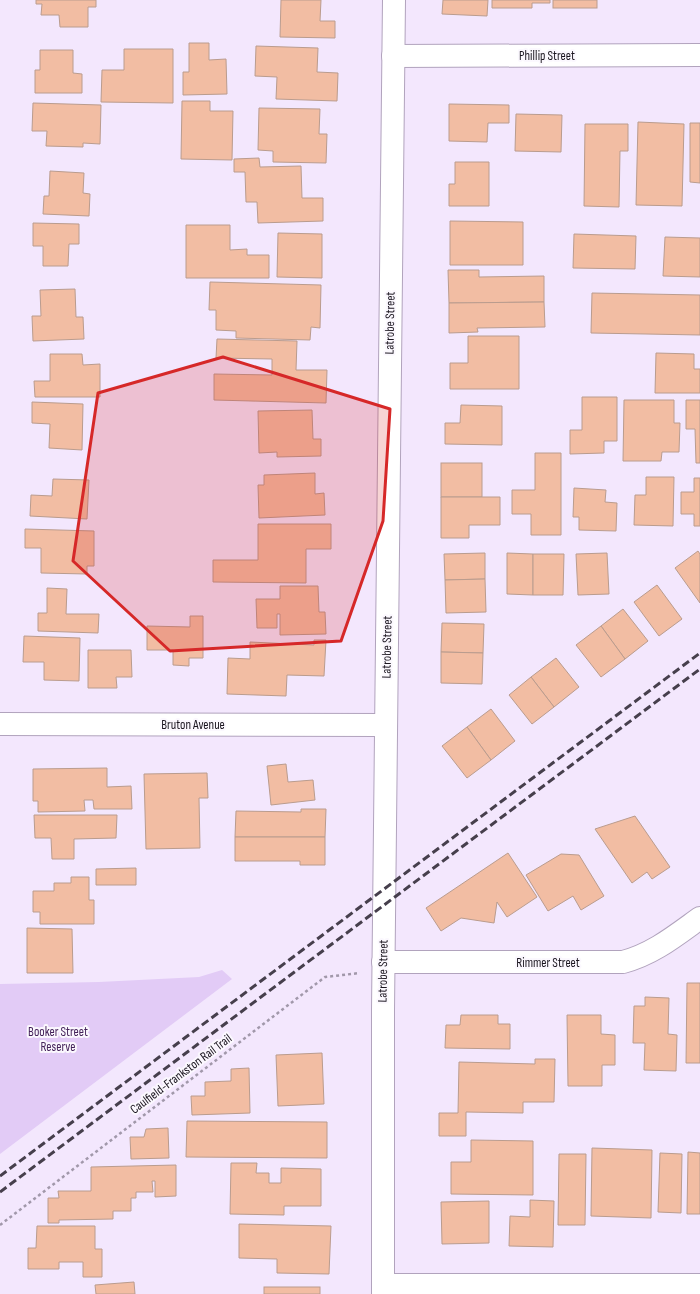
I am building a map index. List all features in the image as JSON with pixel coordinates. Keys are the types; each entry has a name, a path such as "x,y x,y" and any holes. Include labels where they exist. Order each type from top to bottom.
{"street":[{"name":"Latrobe Street","path":"383,1290 383,962 394,0"},
{"name":"Phillip Street","path":"393,56 700,55"},
{"name":"Bruton Avenue","path":"0,724 386,725"},
{"name":"Rimmer Street","path":"383,962 623,962 640,958 655,950 700,918"},
{"path":"383,1290 700,1285"}],"path":[{"name":"Caulfield-Frankston Rail Trail","path":"0,1225 325,977 368,972 383,962"}],"highlighted area":[{"path":"223,357 390,409 383,521 341,641 170,651 73,561 98,393"}],"green space":[{"name":"Booker Street Reserve","path":"222,970 232,979 0,1154 0,984 99,982 199,977"}],"building":[{"path":"36,0 96,0 96,7 88,7 88,27 60,27 59,15 41,15 42,4 36,4"},
{"path":"281,0 321,0 320,21 335,21 335,38 280,37"},
{"path":"443,0 488,0 487,16 442,14"},
{"path":"492,0 550,0 550,3 532,3 532,8 492,8"},
{"path":"553,0 597,0 597,8 553,8"},
{"path":"189,43 209,43 209,60 226,59 227,94 183,95 183,72 189,72"},
{"path":"256,46 318,48 317,72 338,73 337,101 276,99 277,77 255,76"},
{"path":"124,49 173,49 173,103 101,102 102,70 124,70"},
{"path":"40,50 73,50 73,73 82,74 82,93 35,93 35,70 40,70"},
{"path":"182,101 210,101 210,111 233,111 232,160 181,159"},
{"path":"33,103 101,105 100,144 83,143 83,147 46,146 47,131 32,131"},
{"path":"449,104 509,105 509,123 488,123 487,142 449,141"},
{"path":"259,108 320,109 319,134 327,134 326,163 273,162 273,151 258,150"},
{"path":"516,114 562,115 561,152 515,151"},
{"path":"638,122 684,124 682,206 636,205"},
{"path":"690,123 700,123 700,183 690,182"},
{"path":"585,124 628,124 628,151 620,151 619,207 584,206"},
{"path":"259,158 260,167 301,166 302,198 323,198 323,221 258,223 257,202 246,202 245,172 234,172 234,159"},
{"path":"455,162 489,162 489,206 449,206 449,184 455,184"},
{"path":"50,171 84,173 83,193 90,194 89,216 43,214 44,196 49,196"},
{"path":"450,221 523,222 523,265 450,265"},
{"path":"33,223 79,224 79,244 69,244 68,266 43,266 43,246 33,246"},
{"path":"186,225 230,225 230,250 247,249 247,255 269,255 269,278 186,278"},
{"path":"278,233 322,234 322,278 277,277"},
{"path":"574,234 636,236 635,269 573,268"},
{"path":"665,237 700,238 700,277 663,276"},
{"path":"448,270 479,270 479,277 544,276 544,302 449,303"},
{"path":"210,282 321,285 320,328 311,327 310,340 236,338 236,331 216,330 216,310 209,310"},
{"path":"75,289 76,317 83,317 84,339 33,341 32,316 41,316 40,290"},
{"path":"592,293 700,295 700,335 591,333"},
{"path":"544,302 545,327 477,328 478,332 449,333 449,303"},
{"path":"468,336 519,336 519,389 450,389 450,363 468,363"},
{"path":"217,339 297,341 296,370 327,370 326,403 214,400 214,374 272,375 272,359 216,358"},
{"path":"656,353 694,354 694,369 700,369 700,393 655,393"},
{"path":"50,354 82,354 83,365 100,364 100,397 35,397 34,381 50,381"},
{"path":"582,397 617,397 617,441 604,441 604,453 570,454 570,430 582,430"},
{"path":"624,400 674,400 674,423 680,423 679,452 662,452 661,461 623,461"},
{"path":"686,400 700,400 700,463 696,463 695,429 686,429"},
{"path":"32,402 83,404 82,450 49,448 50,424 32,423"},
{"path":"461,405 502,406 502,445 445,444 445,423 460,423"},
{"path":"312,410 313,439 321,439 321,456 277,457 277,452 259,453 258,411"},
{"path":"535,453 561,453 561,535 531,535 531,514 512,514 512,490 535,490"},
{"path":"441,463 482,463 482,497 441,497"},
{"path":"315,473 315,494 324,493 325,515 259,518 258,485 264,485 264,475"},
{"path":"646,477 674,477 673,526 634,525 635,495 646,495"},
{"path":"694,478 700,478 700,526 694,526 694,514 681,514 681,492 694,492"},
{"path":"53,479 89,480 87,519 30,516 31,495 52,496"},
{"path":"574,488 606,490 605,502 617,503 616,531 579,530 579,517 573,517"},
{"path":"441,497 500,497 500,525 469,525 469,538 441,538"},
{"path":"258,524 331,524 331,549 306,549 306,583 213,582 213,560 258,560"},
{"path":"25,529 94,531 94,566 87,566 87,574 41,573 41,548 25,548"},
{"path":"698,551 700,554 700,603 675,568"},
{"path":"485,553 485,579 445,580 444,554"},
{"path":"507,553 533,554 533,595 507,594"},
{"path":"607,553 609,594 578,595 576,554"},
{"path":"533,554 564,554 563,595 533,595"},
{"path":"485,579 486,612 446,613 445,580"},
{"path":"657,585 682,619 659,636 634,602"},
{"path":"280,586 318,586 319,612 325,612 326,634 280,635 280,614 277,614 277,628 257,628 256,599 280,599"},
{"path":"47,588 67,589 66,614 99,614 98,633 38,631 38,613 47,613"},
{"path":"623,609 648,641 625,659 601,626"},
{"path":"190,616 203,616 203,658 189,658 189,666 173,665 173,650 147,650 147,626 190,627"},
{"path":"442,623 484,624 483,653 441,652"},
{"path":"601,626 625,659 601,677 576,645"},
{"path":"24,636 80,638 79,681 44,680 44,662 23,662"},
{"path":"314,640 326,640 324,676 287,675 286,696 227,694 228,658 250,659 250,642 314,645"},
{"path":"88,650 131,650 132,677 116,677 117,688 88,688"},
{"path":"441,652 483,653 482,684 441,683"},
{"path":"556,658 579,687 554,707 531,677"},
{"path":"531,677 554,707 532,724 509,695"},
{"path":"491,709 515,741 491,760 467,727"},
{"path":"467,727 491,760 467,778 442,746"},
{"path":"286,764 288,782 313,780 315,800 271,805 267,766"},
{"path":"107,768 107,787 131,786 132,809 94,809 93,800 84,800 85,811 38,812 38,801 33,801 33,769"},
{"path":"207,773 208,798 199,798 200,848 146,849 144,774"},
{"path":"301,809 326,809 325,837 235,837 236,811 301,812"},
{"path":"34,815 117,815 116,838 74,839 74,859 52,859 51,838 35,838"},
{"path":"635,816 670,867 652,879 647,872 632,883 595,829"},
{"path":"235,837 325,837 325,865 300,865 300,861 235,861"},
{"path":"508,853 537,897 507,917 497,902 494,923 461,918 441,931 426,908"},
{"path":"561,854 579,855 604,896 581,910 573,896 548,911 526,875"},
{"path":"136,868 136,885 96,885 96,869"},
{"path":"71,877 89,877 89,900 94,900 94,924 40,924 40,912 33,912 33,891 54,891 54,883 71,883"},
{"path":"27,928 72,929 73,973 27,973"},
{"path":"687,983 700,983 700,1063 686,1063"},
{"path":"645,997 669,998 668,1034 677,1035 676,1071 644,1070 645,1043 633,1043 634,1006 645,1006"},
{"path":"461,1015 498,1015 498,1024 510,1024 510,1049 445,1048 446,1025 460,1025"},
{"path":"567,1015 601,1015 601,1034 615,1035 615,1065 602,1065 602,1086 568,1086"},
{"path":"322,1053 324,1104 278,1106 276,1055"},
{"path":"535,1059 555,1059 554,1102 523,1102 523,1113 466,1112 466,1136 439,1136 439,1113 458,1113 459,1062 535,1064"},
{"path":"249,1068 250,1113 192,1115 191,1096 205,1096 205,1082 231,1081 231,1069"},
{"path":"187,1121 327,1122 327,1158 186,1157"},
{"path":"168,1128 169,1158 131,1159 130,1137 144,1137 146,1129"},
{"path":"471,1140 533,1141 533,1195 451,1194 451,1162 471,1162"},
{"path":"592,1148 652,1150 651,1218 591,1216"},
{"path":"688,1152 700,1153 700,1214 687,1214"},
{"path":"660,1153 682,1154 681,1213 658,1212"},
{"path":"559,1154 586,1154 585,1225 558,1225"},
{"path":"231,1163 257,1163 256,1173 269,1173 269,1183 281,1183 281,1168 321,1169 321,1206 284,1206 284,1215 230,1214"},
{"path":"176,1165 176,1196 155,1197 155,1181 152,1181 153,1192 136,1192 136,1198 131,1198 131,1211 113,1211 113,1219 59,1220 59,1223 48,1223 48,1198 59,1198 58,1191 91,1191 91,1167"},
{"path":"530,1200 554,1201 553,1247 509,1246 510,1216 530,1217"},
{"path":"489,1201 489,1243 442,1244 441,1202"},
{"path":"239,1224 331,1226 329,1274 277,1273 277,1259 239,1258"},
{"path":"37,1226 95,1226 95,1249 102,1249 102,1277 83,1277 83,1262 59,1262 59,1269 28,1269 28,1248 36,1248"},
{"path":"134,1282 135,1294 96,1294 95,1285"},
{"path":"264,1287 320,1287 320,1294 264,1294"}],"railway":[{"path":"0,1176 700,653"},
{"path":"0,1192 700,669"}]}
